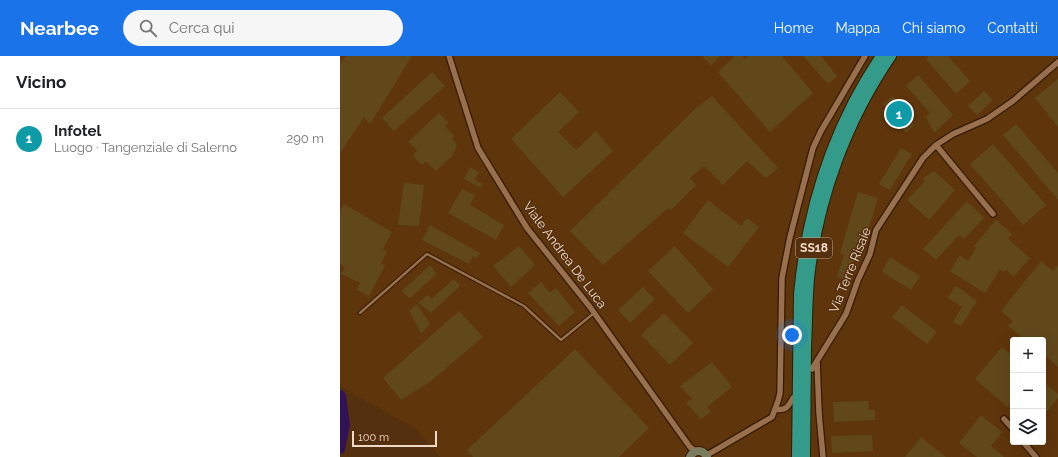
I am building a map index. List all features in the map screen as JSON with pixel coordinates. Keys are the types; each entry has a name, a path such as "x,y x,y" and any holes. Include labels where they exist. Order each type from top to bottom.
{"highway":[{"name":"SS18","path":"796,457 799,294 809,228 822,179 841,128 854,100 881,56"},
{"name":"SS18","path":"805,457 808,291 819,219 830,180 844,142 862,104 891,56"}],"street":[{"name":"Viale Andrea De Luca","path":"449,56 478,148 527,228 594,312 690,447 692,454"},
{"path":"692,454 700,450 707,456 772,417 780,392 782,278 791,230 813,148 865,56"},
{"name":"Via Terre Risaie","path":"812,369 846,314 858,280 870,254 876,230 923,158 936,146 953,134 986,119 1013,101 1058,62"},
{"path":"936,146 993,214"},
{"path":"817,361 822,457"},
{"path":"775,409 783,410 788,407 793,398"},
{"path":"1004,419 1010,426"},
{"path":"1026,445 1036,457"}],"lane":[{"path":"360,313 427,254 524,306 561,340 594,312"}],"shaded area":[{"path":"340,56 1058,56 1058,457 440,457 416,429 340,386"}],"building":[{"path":"346,56 412,56 370,124 364,117 340,153 340,64"},
{"path":"702,56 720,56 711,65"},
{"path":"735,56 743,56 745,59 748,56 782,56 813,93 770,132 718,72"},
{"path":"803,56 821,56 837,76 828,84"},
{"path":"929,56 948,56 970,81 956,94 926,59"},
{"path":"432,72 445,86 394,131 382,118"},
{"path":"918,75 953,115 934,133 926,116 930,113 906,86"},
{"path":"1058,79 1058,127 1035,98"},
{"path":"984,91 993,100 977,115 968,106"},
{"path":"560,92 579,112 558,132 576,150 596,131 613,151 563,197 511,139"},
{"path":"712,96 778,168 766,178 747,161 723,185 704,166 690,178 696,185 671,210 667,209 603,265 570,231 696,108"},
{"path":"893,96 914,125 906,133 883,104"},
{"path":"439,113 449,123 445,126 454,136 452,138 457,145 453,155 436,171 426,161 422,165 413,156 417,150 408,142"},
{"path":"1016,124 1058,173 1058,200 1003,135"},
{"path":"993,144 1046,205 1023,225 970,164"},
{"path":"901,148 912,154 890,190 879,184"},
{"path":"470,167 479,172 475,180 482,184 481,188 464,179"},
{"path":"934,171 955,190 929,220 907,200 925,181 922,179"},
{"path":"404,183 424,185 419,226 398,225"},
{"path":"462,189 475,195 470,205 504,225 496,240 448,213"},
{"path":"858,192 878,198 859,261 854,259 848,280 837,277 844,255 840,253"},
{"path":"708,200 741,226 747,218 759,227 728,267 683,233"},
{"path":"967,201 984,218 964,239 959,235 936,260 923,249"},
{"path":"344,204 392,232 383,249 387,252 381,263 385,266 369,296 357,290 360,283 341,274 345,267 340,264 340,211"},
{"path":"996,220 1012,234 1008,239 1030,258 1014,276 1006,270 1003,272 1000,269 985,293 950,271 960,255 968,261 976,248 974,246"},
{"path":"430,225 480,253 477,258 473,256 469,264 422,240"},
{"path":"519,246 535,265 511,287 493,266"},
{"path":"675,246 713,289 688,313 648,271"},
{"path":"890,257 920,276 911,290 882,272"},
{"path":"1041,261 1053,271 1058,265 1058,367 1046,357 1046,337 1021,337 1008,326 1013,321 1001,311"},
{"path":"430,265 437,274 409,298 402,291"},
{"path":"454,279 460,286 431,313 418,303 428,295 431,299"},
{"path":"541,282 550,293 556,288 575,312 559,326 528,293"},
{"path":"955,286 977,301 961,326 953,322 962,307 948,298"},
{"path":"643,287 655,299 630,323 618,310"},
{"path":"417,304 430,324 421,333 409,311"},
{"path":"902,305 937,332 927,344 892,317"},
{"path":"459,311 483,337 430,382 401,400 383,378"},
{"path":"664,313 693,343 670,365 641,335"},
{"path":"1002,347 1010,354 1010,405 1008,407 975,379"},
{"path":"575,349 649,428 619,457 473,457 467,450"},
{"path":"712,362 732,387 707,407 711,412 701,419 686,403 692,399 680,386"},
{"path":"1046,384 1058,394 1058,398 1046,412"},
{"path":"868,401 869,410 875,410 875,420 834,422 833,402"},
{"path":"981,415 1002,432 991,446 1004,457 977,457 959,443"},
{"path":"872,435 873,451 832,453 831,436"},
{"path":"921,437 946,457 905,457"}],"waterway":[{"path":"340,395 345,425 340,449"}],"place":[{"name":"Infotel","path":"899,114"}]}
